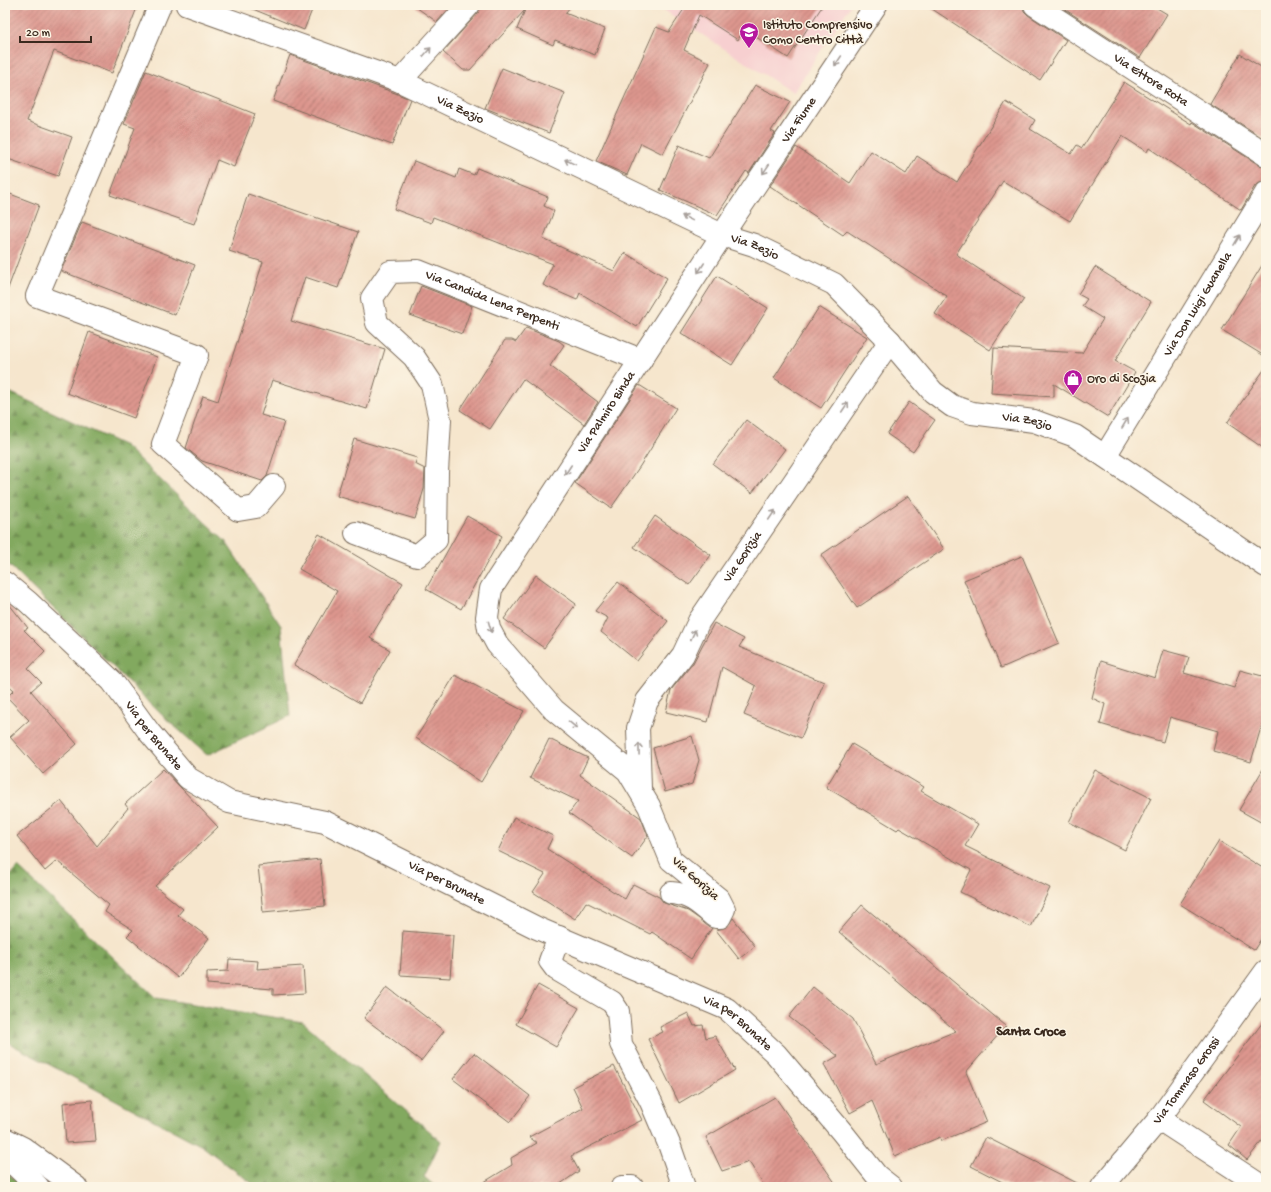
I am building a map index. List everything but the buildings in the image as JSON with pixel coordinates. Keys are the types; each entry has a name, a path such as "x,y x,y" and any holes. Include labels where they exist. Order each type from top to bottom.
{"street":[{"path":"160,5 37,296 197,355 163,444 238,510 256,507 274,486"},
{"name":"Via Zezio","path":"187,5 400,80 722,235 754,245 834,284 890,341 933,392 952,406 972,413 1023,418 1047,424 1076,436 1266,566"},
{"path":"400,80 469,5"},
{"name":"Via Fiume","path":"722,235 876,5"},
{"name":"Via Ettore Rota","path":"1035,5 1266,155"},
{"name":"Via Don Luigi Guanella","path":"1105,456 1266,193"},
{"name":"Via Palmiro Binda","path":"491,589 722,235"},
{"name":"Via Candida Lena Perpenti","path":"356,533 417,556 436,540 437,472 440,420 432,384 414,357 376,323 372,298 390,272 418,271 641,360"},
{"name":"Via Gorizia","path":"640,788 638,728 647,701 684,655 699,621 890,341"},
{"name":"Via per Brunate","path":"5,582 112,681 149,732 188,778 229,802 325,822 558,937 726,1009 776,1054 877,1176 891,1187"},
{"name":"Via Gorizia","path":"491,589 487,617 489,629 497,644 554,710 628,771 650,806 671,860 719,899 724,909 723,914 720,917 714,917 694,898 682,893 671,893"},
{"path":"558,937 550,961 556,969 612,1002 618,1011 621,1044 651,1102 669,1144 684,1187"},
{"name":"Via Tommaso Grossi","path":"1102,1187 1159,1119 1266,971"},
{"path":"1159,1119 1263,1187"},
{"path":"5,1139 23,1148 76,1187"},
{"path":"5,1160 16,1166 38,1187"},
{"path":"622,1187 632,1187"}],"shaded area":[{"name":"Istituto Comprensivo Como Centro Città","path":"656,5 687,5 737,40 744,29 788,58 823,5 851,5 793,93"}],"green space":[{"path":"5,390 125,446 226,542 281,626 290,716 207,755 163,716 5,561"},
{"path":"18,867 156,998 303,1022 441,1141 424,1177 436,1187 257,1187 202,1146 5,1041 5,882"},
{"path":"5,1171 23,1187 5,1187"}],"place":[{"name":"Istituto Comprensivo Como Centro Città","path":"749,49"},
{"name":"Oro di Scozia","path":"1073,396"}],"district":[{"name":"Santa Croce","path":"1031,1032"}]}
